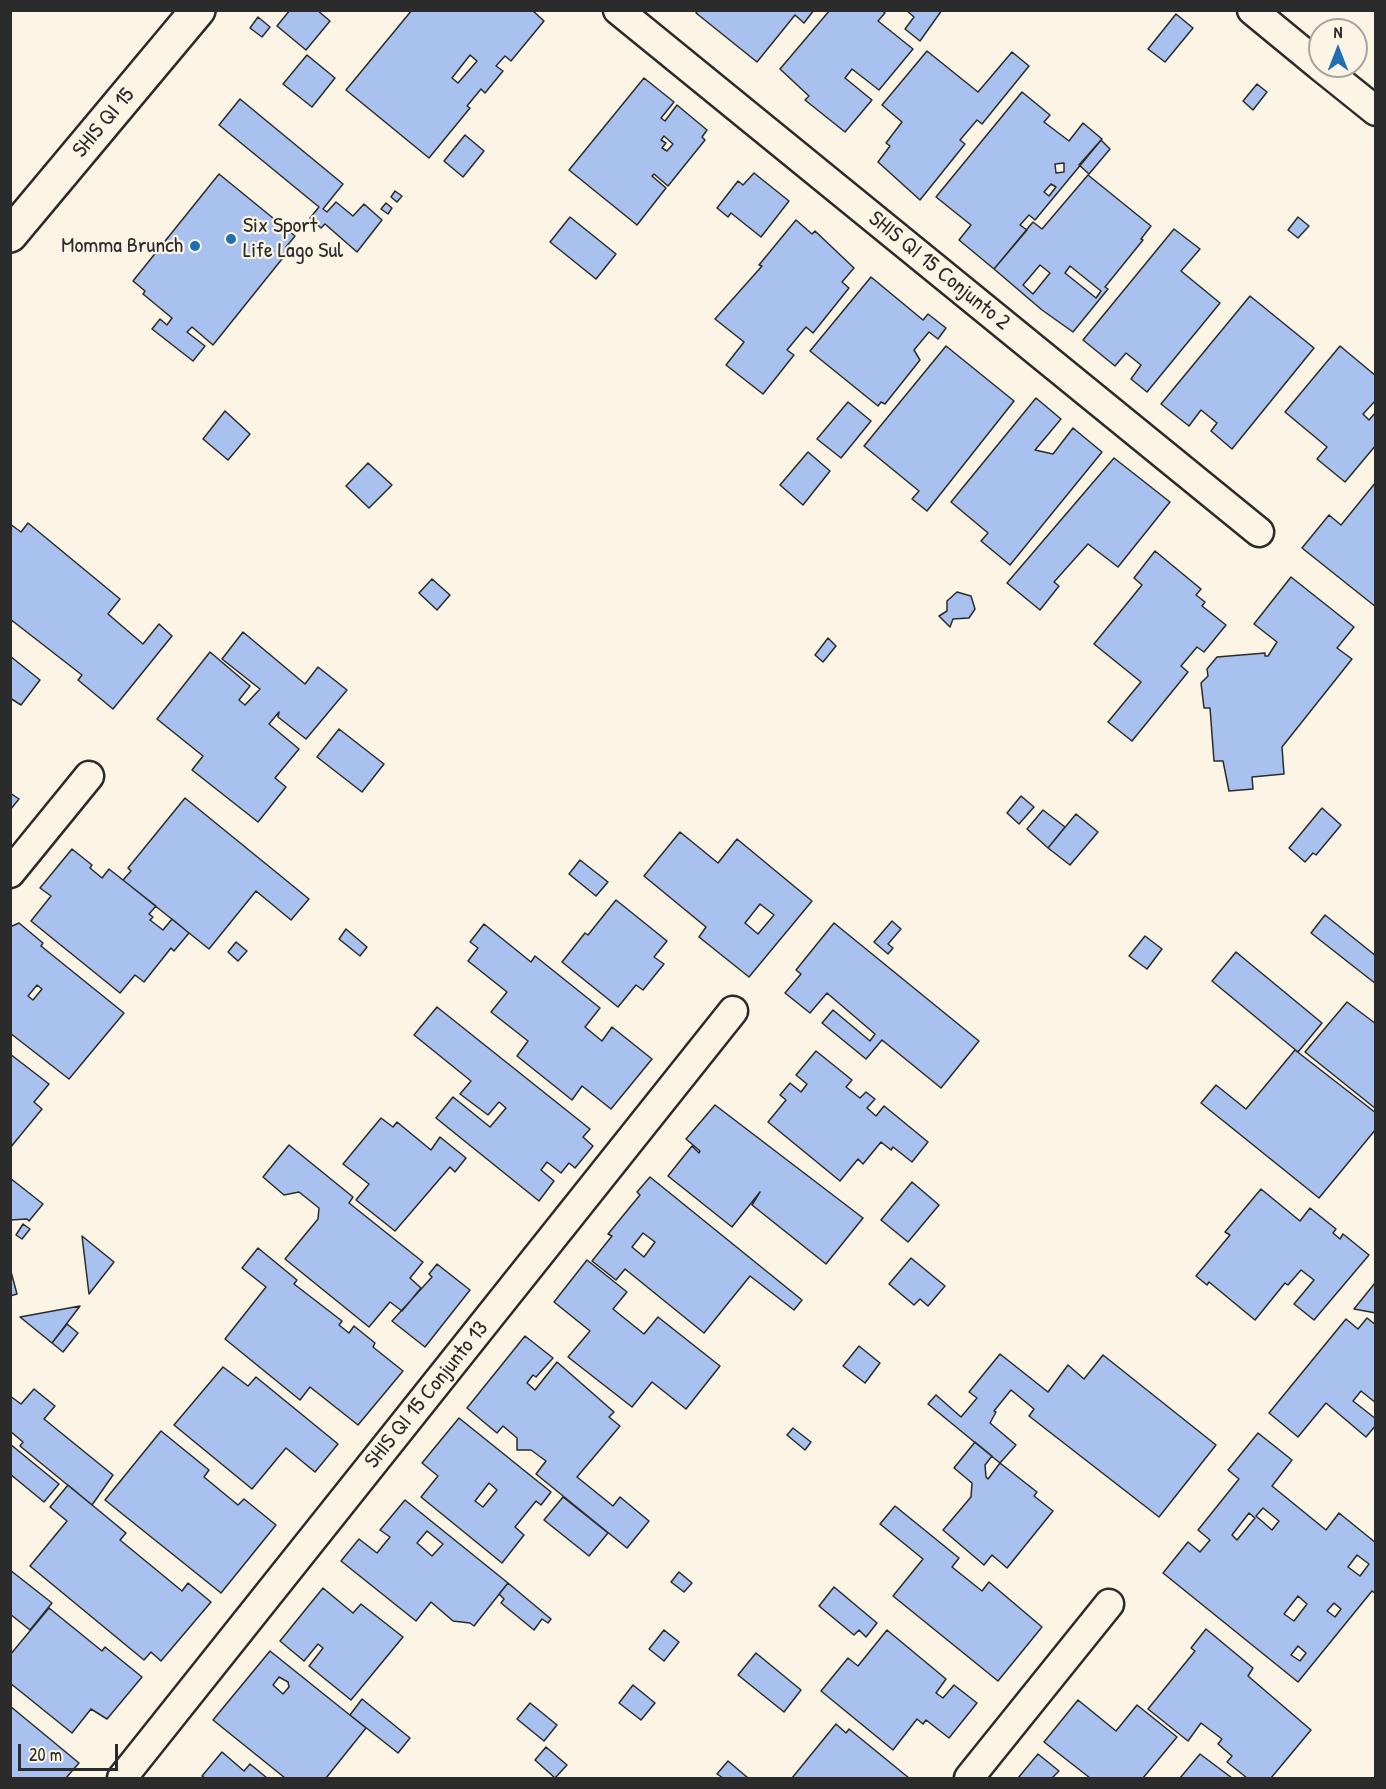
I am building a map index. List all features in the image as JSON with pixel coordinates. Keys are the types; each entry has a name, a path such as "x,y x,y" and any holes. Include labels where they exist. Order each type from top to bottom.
{"street":[{"name":"SHIS QI 15","path":"10,235 198,10"},
{"name":"SHIS QI 15 Conjunto 2","path":"618,10 1259,532"},
{"path":"1252,10 1308,56"},
{"path":"1335,78 1376,111"},
{"path":"10,873 89,776"},
{"name":"SHIS QI 15 Conjunto 13","path":"122,1779 733,1011"},
{"path":"969,1779 1109,1604"}],"building":[{"path":"290,10 317,10 330,21 306,50 277,26"},
{"path":"412,10 532,10 544,21 511,61 505,56 496,66 503,71 485,93 481,89 467,106 470,108 429,158 346,90","holes":["470,55 477,61 458,83 452,78"]},
{"path":"698,10 814,10 804,23 795,15 757,62 696,13"},
{"path":"830,10 882,10 885,13 878,21 913,49 879,90 852,69 845,78 872,100 845,132 805,100 809,96 780,69"},
{"path":"906,10 942,10 920,41 905,29 914,17"},
{"path":"1176,14 1193,28 1165,62 1148,49"},
{"path":"258,17 270,27 262,37 250,28"},
{"path":"927,51 978,92 1012,52 1029,66 982,124 977,120 960,140 965,144 920,200 878,162 890,146 886,143 902,122 882,105"},
{"path":"307,55 335,78 312,107 283,84"},
{"path":"644,78 674,102 661,118 665,121 677,105 707,130 702,137 705,140 668,186 654,174 652,176 666,188 637,225 569,170","holes":["664,136 673,144 667,151 662,148 666,143 661,140"]},
{"path":"1257,84 1267,92 1253,110 1243,101"},
{"path":"1022,92 1050,115 1044,122 1069,141 1083,123 1102,139 1035,220 1029,215 1020,225 1027,230 994,269 959,240 971,225 936,197","holes":["1064,163 1064,172 1056,173 1055,164","1051,184 1056,187 1049,196 1044,192"]},
{"path":"240,99 343,184 323,209 327,212 336,202 353,216 364,204 382,220 357,252 325,224 321,228 310,218 319,207 219,125"},
{"path":"465,135 484,151 463,177 444,161"},
{"path":"1101,140 1110,149 1089,174 1079,165"},
{"path":"754,173 789,201 761,237 731,213 728,217 717,208 738,181 743,185"},
{"path":"219,174 295,236 286,247 290,249 213,345 192,327 187,332 205,346 193,361 152,329 160,319 167,325 172,318 143,294 145,291 133,281"},
{"path":"1088,175 1151,226 1141,239 1143,240 1105,287 1108,289 1073,332 1042,310 994,269 1033,222 1042,229","holes":["1040,265 1050,273 1033,294 1023,285","1070,266 1101,291 1096,298 1065,273"]},
{"path":"395,191 402,196 397,202 391,197"},
{"path":"386,203 392,208 388,214 381,209"},
{"path":"570,217 616,254 596,279 550,242"},
{"path":"1298,217 1309,226 1298,238 1288,230"},
{"path":"796,220 812,234 815,231 854,268 842,282 849,288 813,333 806,327 787,350 794,355 763,394 726,365 744,342 715,319 762,266 759,265"},
{"path":"1174,229 1200,249 1181,271 1220,303 1147,392 1131,379 1141,365 1126,353 1115,366 1083,340"},
{"path":"871,277 923,320 928,314 946,328 938,339 929,332 914,350 920,360 885,404 881,402 878,406 810,351"},
{"path":"1250,296 1314,348 1232,449 1211,431 1217,423 1201,410 1189,426 1161,404"},
{"path":"946,346 1014,401 927,511 912,499 919,491 864,446"},
{"path":"1340,346 1376,376 1376,400 1363,414 1369,420 1376,412 1376,445 1345,482 1317,459 1327,447 1285,412"},
{"path":"1036,398 1061,419 1035,450 1053,454 1073,428 1102,452 1010,565 981,541 988,533 951,502"},
{"path":"848,402 871,421 841,458 817,439"},
{"path":"225,411 250,434 228,460 203,439"},
{"path":"808,452 830,471 803,505 780,485"},
{"path":"1114,458 1170,502 1118,567 1088,544 1054,582 1059,586 1040,610 1007,583"},
{"path":"368,463 392,485 369,508 346,486"},
{"path":"1376,482 1376,607 1302,548 1329,515 1341,525"},
{"path":"28,523 120,599 108,614 143,644 159,624 172,636 113,709 78,680 82,675 10,619 10,524 21,532"},
{"path":"1155,551 1201,589 1196,595 1205,602 1202,606 1226,625 1204,652 1197,647 1181,666 1188,672 1132,741 1108,722 1141,682 1094,644 1142,585 1134,578"},
{"path":"1291,577 1354,627 1337,648 1352,659 1282,747 1284,774 1252,777 1253,789 1229,791 1223,761 1214,761 1210,708 1204,708 1201,683 1208,676 1207,669 1217,657 1265,653 1265,656 1268,656 1277,642 1254,624"},
{"path":"432,579 450,595 437,610 419,593"},
{"path":"957,592 971,596 975,609 969,618 953,619 950,627 939,616 947,611 947,601"},
{"path":"243,632 305,684 318,667 347,690 306,739 278,717 279,712 269,724 299,749 275,778 286,787 258,822 192,770 203,756 157,719 210,652 250,686 239,700 245,705 260,689 222,659"},
{"path":"828,638 836,646 823,662 815,655"},
{"path":"10,656 40,680 21,705 10,698"},
{"path":"339,729 384,764 362,792 317,757"},
{"path":"10,793 19,799 10,810"},
{"path":"1021,796 1034,807 1019,824 1007,813"},
{"path":"185,798 309,899 291,920 256,891 209,949 123,880 131,871 128,868"},
{"path":"1322,808 1341,825 1316,855 1313,853 1305,862 1289,848"},
{"path":"1043,810 1065,827 1048,848 1027,829"},
{"path":"1076,814 1098,832 1070,865 1048,848"},
{"path":"680,832 718,863 737,839 812,901 749,977 699,937 706,927 644,876","holes":["760,904 774,915 758,934 745,923"]},
{"path":"72,849 92,865 90,868 102,878 109,869 156,906 149,914 153,917 150,920 163,930 172,919 189,933 174,951 171,948 144,982 135,975 120,993 31,921 51,896 40,888"},
{"path":"580,860 608,882 596,896 569,874"},
{"path":"616,900 667,941 654,957 664,964 643,990 636,985 618,1007 562,962 585,933 588,935"},
{"path":"1325,915 1376,956 1376,984 1311,933"},
{"path":"892,921 901,929 888,944 893,948 888,954 874,942"},
{"path":"19,923 43,943 41,946 124,1013 69,1079 10,1033 10,927","holes":["37,985 42,989 33,1000 28,996"]},
{"path":"834,923 979,1041 941,1088 882,1040 866,1059 822,1023 833,1010 870,1041 875,1034 827,993 810,1013 785,993 801,974 796,970"},
{"path":"484,924 531,962 535,956 600,1008 585,1027 602,1041 612,1027 652,1059 611,1109 582,1086 572,1100 517,1056 528,1041 491,1012 507,992 468,961 478,948 470,942"},
{"path":"346,929 367,947 360,956 339,939"},
{"path":"1145,936 1162,949 1147,969 1129,956"},
{"path":"236,942 247,951 238,961 228,952"},
{"path":"1236,952 1322,1023 1298,1052 1212,981"},
{"path":"1347,1002 1376,1024 1376,1109 1305,1052"},
{"path":"437,1007 590,1129 583,1137 593,1146 575,1168 569,1163 561,1173 547,1162 541,1170 554,1181 539,1201 436,1118 453,1097 490,1127 506,1108 499,1102 488,1115 460,1094 471,1081 414,1035"},
{"path":"1295,1050 1376,1113 1376,1129 1319,1198 1201,1103 1216,1085 1246,1109"},
{"path":"816,1051 852,1080 846,1087 860,1098 866,1092 875,1099 867,1108 876,1116 884,1106 928,1142 912,1162 893,1147 891,1150 881,1142 863,1164 858,1159 840,1181 768,1122 786,1100 780,1095 790,1083 801,1092 807,1084 796,1075"},
{"path":"10,1054 49,1084 34,1102 42,1109 10,1148"},
{"path":"715,1105 863,1218 826,1264 752,1205 760,1192 732,1227 668,1176 692,1146 699,1153 700,1151 686,1139"},
{"path":"381,1118 393,1127 397,1122 431,1150 440,1137 466,1158 455,1172 450,1167 395,1231 356,1200 369,1184 343,1164"},
{"path":"289,1145 353,1197 349,1203 423,1262 410,1278 421,1288 402,1311 390,1302 369,1327 285,1259 318,1219 319,1208 299,1192 284,1195 263,1177"},
{"path":"650,1177 802,1300 794,1310 750,1276 704,1333 625,1269 616,1280 592,1261 612,1236 608,1234 640,1195 637,1192","holes":["643,1233 655,1242 644,1257 632,1247"]},
{"path":"10,1178 43,1204 29,1221 27,1219 10,1220"},
{"path":"912,1182 939,1205 908,1242 881,1220"},
{"path":"1261,1189 1300,1221 1310,1208 1336,1229 1333,1233 1340,1239 1343,1234 1369,1255 1314,1320 1294,1304 1314,1280 1301,1270 1288,1285 1285,1283 1255,1320 1209,1282 1207,1285 1196,1276 1230,1235 1225,1232"},
{"path":"23,1224 30,1229 22,1239 16,1235"},
{"path":"82,1236 114,1262 89,1294"},
{"path":"258,1248 297,1280 294,1284 342,1321 339,1325 349,1333 354,1326 375,1343 373,1347 403,1371 358,1425 310,1387 300,1400 225,1339 266,1287 242,1268"},
{"path":"911,1258 945,1286 928,1306 920,1299 914,1305 889,1284"},
{"path":"587,1260 627,1292 613,1309 644,1334 658,1317 720,1366 686,1409 652,1382 632,1407 568,1357 590,1331 554,1302"},
{"path":"437,1264 470,1290 425,1347 392,1321 432,1277 429,1274"},
{"path":"10,1268 17,1294 10,1296"},
{"path":"1375,1283 1376,1313 1354,1309"},
{"path":"80,1306 52,1343 20,1317"},
{"path":"1367,1318 1376,1325 1376,1403 1361,1391 1353,1401 1376,1419 1376,1425 1366,1437 1326,1403 1298,1437 1269,1413 1346,1319 1358,1329"},
{"path":"67,1324 78,1333 63,1352 52,1343"},
{"path":"525,1336 553,1358 536,1377 533,1375 527,1383 535,1390 557,1362 614,1412 609,1417 620,1426 577,1477 613,1506 620,1497 649,1521 627,1548 536,1474 546,1461 531,1450 517,1450 517,1438 503,1426 497,1433 467,1408"},
{"path":"859,1346 880,1363 865,1383 843,1366"},
{"path":"1000,1354 1048,1392 1068,1365 1084,1379 1103,1355 1216,1445 1159,1517 1029,1416 1034,1409 1011,1390 994,1411 996,1412 990,1423 1016,1445 1000,1463 928,1404 936,1395 961,1417 977,1398 969,1392"},
{"path":"223,1367 248,1386 256,1377 338,1444 315,1472 286,1448 252,1489 174,1425"},
{"path":"34,1389 55,1406 44,1419 113,1475 92,1505 20,1446 23,1442 10,1431 10,1396 21,1404"},
{"path":"459,1418 551,1492 541,1505 536,1501 515,1527 524,1535 502,1563 421,1497 438,1476 422,1463","holes":["489,1483 497,1490 483,1507 475,1501"]},
{"path":"793,1428 811,1442 805,1450 787,1435"},
{"path":"161,1431 209,1470 204,1477 238,1505 244,1499 276,1525 221,1593 105,1500"},
{"path":"1258,1433 1292,1460 1272,1486 1326,1530 1339,1513 1376,1543 1376,1594 1372,1591 1298,1682 1163,1573 1188,1542 1200,1552 1210,1540 1198,1530 1239,1479 1228,1470","holes":["1263,1508 1279,1521 1272,1530 1256,1516","1249,1513 1255,1518 1237,1540 1232,1535","1357,1555 1369,1564 1360,1576 1348,1567","1298,1596 1307,1604 1294,1621 1284,1614","1334,1603 1341,1609 1335,1617 1327,1611","1298,1646 1306,1653 1300,1661 1291,1655"]},
{"path":"975,1442 992,1456 985,1465 988,1479 1000,1463 1037,1492 1034,1496 1053,1511 1007,1568 992,1555 984,1565 943,1530 971,1497 972,1483 954,1468"},
{"path":"10,1444 59,1484 44,1502 10,1474"},
{"path":"68,1485 126,1533 120,1540 182,1591 188,1583 211,1602 161,1661 151,1652 144,1660 30,1566 67,1521 50,1507"},
{"path":"563,1497 608,1533 589,1556 544,1520"},
{"path":"405,1500 508,1583 474,1626 470,1623 453,1621 431,1602 416,1621 341,1561 359,1539 377,1553 390,1537 380,1530","holes":["427,1531 443,1544 432,1556 417,1543"]},
{"path":"895,1506 959,1558 952,1567 982,1591 989,1582 1042,1627 998,1681 893,1596 923,1559 880,1524"},
{"path":"10,1570 52,1603 30,1630 10,1614"},
{"path":"679,1572 692,1583 684,1592 671,1582"},
{"path":"508,1583 551,1619 548,1623 542,1619 534,1630 501,1603 504,1599 499,1594"},
{"path":"834,1587 877,1623 866,1637 859,1630 854,1635 819,1606"},
{"path":"323,1588 353,1613 361,1604 403,1637 351,1700 309,1666 323,1648 318,1644 304,1661 280,1641"},
{"path":"49,1608 102,1651 105,1647 142,1677 107,1719 91,1709 72,1733 10,1683 10,1655"},
{"path":"1206,1629 1253,1668 1248,1676 1311,1730 1271,1778 1247,1778 1227,1762 1232,1756 1218,1744 1222,1739 1201,1723 1188,1741 1148,1709 1195,1651 1191,1648"},
{"path":"664,1630 679,1642 664,1661 649,1649"},
{"path":"887,1630 946,1679 936,1693 943,1698 954,1685 977,1703 949,1738 926,1720 923,1724 917,1719 893,1750 821,1691 848,1658 858,1666"},
{"path":"270,1651 366,1728 326,1778 285,1778 213,1720","holes":["279,1677 288,1682 289,1687 283,1694 273,1685"]},
{"path":"756,1653 801,1690 784,1712 738,1675"},
{"path":"633,1685 655,1703 641,1720 619,1703"},
{"path":"362,1699 410,1738 398,1753 350,1715"},
{"path":"1078,1700 1116,1731 1137,1705 1177,1737 1143,1778 1090,1778 1044,1742"},
{"path":"530,1703 557,1725 544,1741 517,1719"},
{"path":"10,1706 79,1763 66,1778 10,1778"},
{"path":"836,1724 846,1733 849,1729 909,1778 792,1778"},
{"path":"546,1747 567,1765 555,1778 535,1760"},
{"path":"222,1752 244,1771 250,1764 267,1778 205,1778 202,1776"},
{"path":"1038,1754 1059,1771 1052,1778 1018,1778"},
{"path":"1200,1754 1232,1778 1180,1778"},
{"path":"728,1761 748,1778 723,1778 717,1774"}],"place":[{"name":"Six Sport Life Lago Sul","path":"231,239"},
{"name":"Momma Brunch","path":"195,246"}]}
